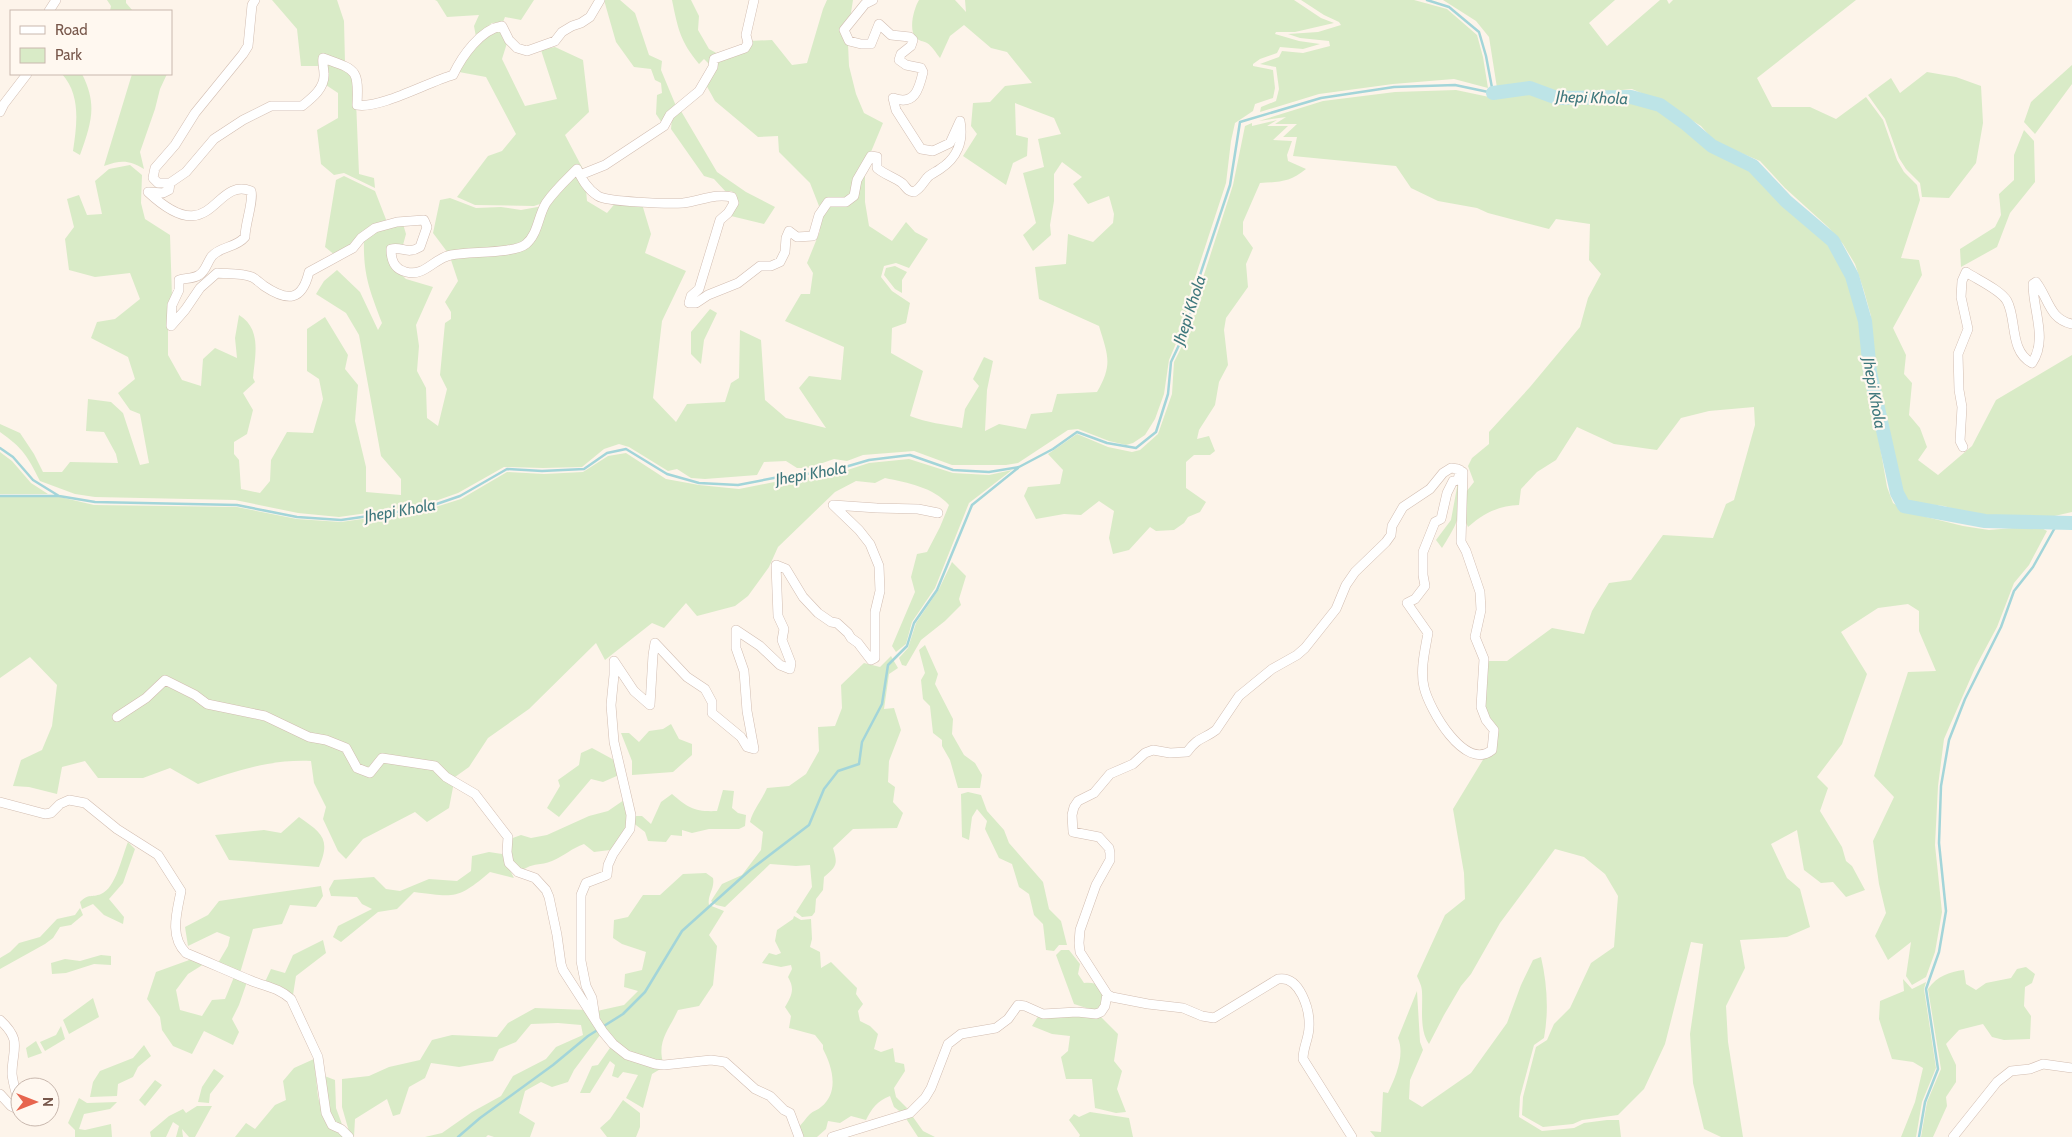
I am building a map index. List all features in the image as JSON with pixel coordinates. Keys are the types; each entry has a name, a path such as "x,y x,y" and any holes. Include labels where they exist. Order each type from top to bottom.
{"street":[{"path":"255,0 252,5 248,46 195,113 175,145 155,168 153,178 158,183 170,183 186,172 214,139 243,120 271,106 302,106 322,85 324,74 323,58 352,68 357,75 357,105 365,106 384,103 432,81 453,75 465,54 493,28 502,26 509,40 517,48 526,50 555,41 572,26 581,24 590,18 600,0"},
{"path":"580,175 605,165 664,126 670,115 699,91 713,67 714,59 746,48 748,43 746,35 754,0"},
{"path":"170,183 169,190 163,193 148,192 159,202 182,216 193,217 204,213 233,191 242,188 251,191 253,197 245,226 245,237 240,243 219,250 211,257 207,266 198,276 179,280 179,290 172,305 171,326 200,288 217,273 250,276 275,292 294,296 302,292 306,286 309,272 338,257 342,252 353,248 361,238 375,228 397,222 424,220 427,227 420,247 409,252 396,248 391,249 393,264 399,270 406,272 423,271 448,256 513,250 524,246 532,238 539,216 555,191 577,168 589,189 600,197 668,204 685,203 721,195 732,197 734,203 728,213 720,220 699,289 691,296 689,303 696,303 723,287 738,283 760,266 772,266 780,262 785,252 786,238 789,231 797,237 814,236 819,215 828,202 846,202 854,196 857,180 871,156 876,157 877,168 884,174 901,183 908,191 914,192 922,187 927,177 954,157 962,132 960,121 950,143 933,151 922,149 896,110 893,98 900,101 909,99 916,94 920,85 922,68 906,65 899,60 901,54 912,46 913,40 910,37 891,35 879,24 872,44 849,41 844,30 865,4 873,0"},
{"path":"0,112 26,75"},
{"path":"1963,447 1960,441 1962,407 1959,390 1958,354 1968,329 1961,297 1962,281 1966,272 2001,294 2006,301 2019,350 2025,359 2032,363 2038,354 2041,335 2032,293 2032,284 2036,282 2042,290 2046,301 2056,317 2072,324"},
{"path":"1352,1137 1303,1058 1309,1028 1308,1014 1300,994 1289,980 1278,978 1214,1018 1202,1016 1183,1008 1148,1004 1112,997 1107,994 1080,952 1079,943 1080,930 1096,885 1110,860 1110,853 1109,848 1099,837 1073,832 1072,815 1078,801 1094,793 1110,774 1134,764 1145,753 1153,750 1170,753 1188,752 1201,737 1211,734 1216,730 1239,696 1272,669 1297,655 1305,648 1336,609 1346,585 1355,572 1386,542 1392,526 1403,507 1430,489 1443,473 1451,468 1460,470 1463,472 1461,542 1469,558 1480,592 1481,610 1475,637 1484,659 1481,707 1486,720 1494,730 1492,750 1486,754 1474,754 1459,744 1435,717 1424,688 1424,660 1428,632 1407,604 1415,599 1425,586 1423,552 1435,522 1441,518 1446,494 1453,481 1458,480 1460,470"},
{"path":"594,1018 592,998 586,986 581,961 581,895 586,883 607,875 608,865 613,854 630,829 631,815 614,742 611,705 614,661 634,691 650,705 652,655 655,642 687,677 705,689 712,702 712,713 742,736 747,747 754,748 747,711 744,671 736,648 736,630 760,646 780,665 790,669 791,664 782,640 784,629 778,616 776,565 786,569 803,597 818,613 831,622 837,623 858,643 871,660 875,658 875,612 880,592 879,566 870,544 859,530 833,505 918,508 938,513"},
{"path":"117,717 146,698 165,680 195,695 207,704 265,716 309,737 326,740 346,748 357,768 370,773 382,758 435,766 446,777 467,787 483,802 508,837 507,852 509,862 518,872 535,878 546,890 555,926 561,964 603,1032 627,1055 655,1064 664,1065 711,1060 725,1062 755,1089 770,1096 784,1110 790,1113 799,1137"},
{"path":"0,802 45,814 69,800 85,803 117,829 158,855 181,891 175,918 175,929 180,947 186,953 284,992 291,999 318,1057 326,1113 332,1124 349,1137"},
{"path":"832,1137 910,1113 925,1098 931,1088 948,1044 961,1034 996,1028 1008,1019 1018,1005 1043,1014 1077,1012 1096,1014 1101,1012 1105,1006 1107,994"},
{"path":"0,1020 11,1034 15,1043 16,1050 12,1076 19,1105 17,1109 11,1106 0,1094"},
{"path":"1953,1137 1997,1082 2012,1071 2030,1069 2043,1064 2072,1068"}],"green space":[{"path":"107,0 126,0 126,3 132,10 110,10 111,6"},
{"path":"272,0 337,0 344,21 345,63 331,59 320,66 301,66 297,29"},
{"path":"435,0 534,0 521,20 505,17 503,22 492,23 476,37 474,26 479,15 447,17"},
{"path":"604,0 620,0 635,13 649,55 662,61 661,70 676,106 662,123 656,114 657,95 662,93 661,83 655,80 651,69 634,67 616,42"},
{"path":"672,0 691,0 699,16 698,30 709,49 720,55 712,67 704,59 699,64 688,48 678,27"},
{"path":"827,0 853,0 850,19 842,30 848,44 849,66 856,94 864,113 883,123 853,195 847,200 829,199 819,206 810,183 779,152 778,136 758,137 715,101 705,83 715,59 749,41 772,40 792,65 807,63"},
{"path":"919,0 955,0 966,12 965,0 1294,0 1321,18 1334,23 1295,32 1276,32 1275,34 1299,41 1320,44 1303,49 1280,47 1277,53 1260,59 1253,64 1253,66 1273,70 1275,88 1273,98 1255,104 1253,111 1235,123 1226,183 1192,287 1183,327 1169,360 1164,394 1155,419 1145,435 1133,443 1126,445 1109,441 1078,429 1068,430 1018,463 1006,465 952,465 914,451 863,455 847,461 834,459 808,468 797,468 786,461 764,462 757,475 705,479 691,478 677,469 668,471 629,447 619,444 604,449 582,467 504,467 458,493 424,505 339,517 298,513 235,500 95,497 75,494 40,481 24,454 0,432 0,424 20,433 43,472 62,472 70,462 118,463 116,454 104,432 86,431 88,399 111,402 123,413 140,465 149,463 140,414 130,410 118,393 135,379 128,357 91,338 97,322 115,319 140,299 130,273 95,277 69,270 65,239 74,227 67,199 79,195 87,215 102,214 95,181 109,169 130,165 142,175 141,203 145,219 170,235 172,297 168,327 168,355 182,380 201,386 203,359 215,348 237,358 235,338 239,315 246,321 254,335 256,352 253,378 255,382 243,393 253,410 247,434 234,442 234,454 239,460 241,489 260,493 270,481 271,460 287,432 313,433 323,399 319,379 307,371 307,329 325,317 348,355 345,369 358,385 355,421 366,467 366,492 401,495 401,479 381,456 359,335 346,313 316,294 324,281 337,270 360,292 378,330 382,323 368,283 364,240 375,231 403,224 406,234 403,245 390,247 393,267 406,279 433,287 416,325 419,346 417,371 426,388 427,418 438,426 447,389 440,375 445,323 451,319 451,312 445,302 458,281 450,257 526,247 548,205 576,174 586,190 587,201 607,213 617,201 642,204 651,234 645,253 686,271 662,321 653,398 676,422 687,404 725,402 731,383 739,378 740,330 761,340 765,400 786,418 826,428 799,388 809,376 841,380 844,347 785,321 801,294 810,294 813,273 807,263 820,231 819,219 830,204 847,204 865,169 865,202 869,226 892,241 906,222 915,232 928,239 909,268 896,263 884,266 881,277 892,291 910,303 906,323 892,328 891,353 923,371 910,416 929,422 962,428 965,409 979,386 973,379 984,357 993,361 987,390 985,431 999,424 1026,429 1031,414 1052,412 1057,394 1097,392 1107,367 1107,353 1099,326 1039,299 1035,267 1066,264 1068,234 1093,242 1113,223 1114,214 1109,196 1088,204 1073,184 1082,177 1062,162 1054,174 1051,235 1033,251 1023,235 1036,223 1023,173 1044,167 1038,139 1061,134 1054,118 1015,103 1016,135 1028,138 1027,156 1013,163 1006,185 963,156 977,134 971,126 973,103 990,102 1005,86 1032,83 1007,52 991,48 964,25 950,36 940,58 929,44 917,39 912,30 915,8"},
{"path":"1301,0 1414,0 1447,9 1477,35 1488,88 1454,79 1393,84 1319,94 1260,112 1261,107 1276,101 1279,89 1276,67 1260,64 1279,57 1282,51 1303,53 1330,46 1329,41 1300,38 1288,34 1318,32 1341,25"},
{"path":"1443,0 1615,0 1589,23 1607,46 1660,0 1667,0 1669,4 1673,0 1856,0 1757,78 1772,107 1810,107 1836,119 1866,97 1883,120 1897,160 1904,172 1917,185 1920,200 1901,258 1919,260 1922,275 1893,328 1906,355 1904,374 1912,383 1909,415 1920,428 1927,447 1918,460 1938,475 1972,446 1996,400 2072,355 2072,512 2037,520 1981,517 1944,506 1907,502 1899,482 1874,370 1871,316 1864,291 1855,264 1843,244 1828,227 1785,188 1760,161 1715,142 1701,126 1662,102 1632,89 1580,94 1561,93 1531,84 1497,88 1489,37 1476,21"},
{"path":"501,28 507,43 502,59 525,106 557,99 541,50 555,47 583,60 589,112 565,135 584,171 577,168 546,202 534,206 475,205 457,197 488,156 502,151 516,134 486,77 459,72 470,52"},
{"path":"325,59 355,76 359,174 374,178 375,188 344,173 334,175 321,164 317,130 338,118 338,93 326,85"},
{"path":"2072,65 2072,84 2035,134 2024,122 2031,102"},
{"path":"1927,72 1956,77 1981,86 1983,123 1976,163 1949,198 1922,197 1920,183 1906,169 1899,158 1885,119 1868,95 1891,78 1900,93"},
{"path":"63,75 82,75 90,95 90,124 80,155 73,151 76,131 76,110 75,100 68,82"},
{"path":"132,75 167,75 160,89 140,152 144,169 125,162 104,166"},
{"path":"1456,90 1494,98 1531,92 1560,102 1631,101 1662,108 1686,126 1711,150 1751,171 1781,203 1832,247 1847,279 1859,313 1865,376 1875,417 1887,487 1893,503 1906,512 1963,526 1989,530 2038,526 2047,531 2029,565 2014,583 1997,627 1975,668 1944,739 1938,786 1935,845 1942,912 1935,952 1926,977 1912,985 1906,976 1911,942 1888,960 1875,936 1886,913 1879,884 1873,841 1894,797 1874,776 1908,672 1936,671 1919,631 1919,611 1908,604 1878,608 1841,632 1867,674 1842,744 1817,777 1828,788 1820,811 1842,847 1846,861 1852,866 1865,890 1846,897 1833,882 1821,883 1804,870 1797,830 1771,844 1787,878 1800,889 1810,927 1787,937 1740,940 1745,968 1726,1006 1728,1042 1743,1137 1721,1137 1704,1129 1693,1083 1690,1034 1703,944 1691,942 1665,1044 1644,1089 1618,1115 1582,1120 1573,1124 1543,1127 1522,1115 1523,1097 1536,1047 1547,1040 1554,1024 1570,1008 1591,963 1614,947 1618,896 1605,874 1584,857 1555,849 1500,923 1471,974 1461,986 1429,1044 1424,1032 1422,990 1417,976 1445,915 1465,899 1464,873 1453,809 1484,758 1495,749 1490,720 1483,703 1487,661 1507,661 1552,628 1584,634 1592,611 1609,583 1631,580 1663,535 1713,538 1726,504 1734,500 1755,425 1754,407 1709,411 1681,418 1657,450 1614,444 1577,427 1556,460 1537,472 1521,489 1519,505 1492,511 1468,527 1465,520 1466,492 1474,482 1468,466 1472,458 1489,444 1489,432 1530,387 1580,327 1588,298 1601,274 1589,260 1590,224 1556,219 1549,229 1488,213 1477,208 1438,201 1411,188 1396,166 1293,156 1297,137 1283,137 1297,124 1275,124 1286,117 1259,121 1323,101 1395,92"},
{"path":"681,111 717,172 746,192 775,207 764,224 731,216 736,206 736,194 731,191 726,192 714,179 704,176 671,129 672,117"},
{"path":"1277,120 1267,126 1288,126 1273,140 1292,141 1287,155 1288,161 1306,169 1295,177 1260,183 1243,222 1243,234 1253,248 1246,264 1248,287 1226,318 1224,330 1228,365 1219,382 1215,405 1199,430 1197,439 1209,436 1215,451 1210,455 1194,455 1186,462 1186,488 1206,502 1200,512 1188,517 1184,523 1174,530 1156,531 1150,527 1129,550 1113,554 1109,538 1114,511 1099,501 1081,515 1064,514 1036,519 1024,496 1028,487 1060,484 1063,470 1048,454 1077,434 1108,447 1132,452 1140,450 1158,434 1172,394 1174,362 1191,328 1200,287 1233,185 1245,126 1252,123 1252,126"},
{"path":"2024,130 2034,141 2035,182 2010,213 1997,247 1961,267 1960,249 1995,227 2001,215 1999,194 2014,180 2014,155"},
{"path":"344,176 375,191 387,222 336,256 325,247 336,180"},
{"path":"450,198 476,208 501,207 521,210 543,206 535,227 523,245 448,253 433,233 440,200"},
{"path":"895,266 907,272 902,280 902,293 895,289 884,275 886,268"},
{"path":"710,309 717,313 704,340 701,364 691,354 691,332"},
{"path":"0,452 12,461 31,483 48,494 0,494"},
{"path":"626,453 666,479 739,489 784,480 832,475 869,463 909,459 953,473 989,475 1012,470 969,503 935,588 912,622 906,644 896,652 892,646 915,592 911,577 917,554 927,552 949,505 928,490 911,484 885,478 875,483 856,481 835,492 778,547 769,567 748,596 735,606 697,616 686,603 664,628 652,623 605,660 596,643 529,709 488,738 469,767 455,777 449,808 427,822 415,812 363,839 346,859 338,851 323,819 326,807 314,783 311,761 267,764 239,770 198,784 170,768 143,778 98,778 85,761 62,767 57,794 29,787 13,786 21,760 42,750 52,726 57,685 30,657 0,678 0,497 60,497 94,505 237,507 297,519 341,522 426,510 461,499 507,472 544,474 583,472 608,456"},
{"path":"1460,481 1458,516 1453,530 1442,548 1436,540 1451,520 1458,482"},
{"path":"952,562 966,576 959,599 961,605 945,621 921,640 906,666 902,665 899,658 908,648 916,623 939,589"},
{"path":"925,645 938,674 935,684 953,719 952,734 964,755 975,763 982,775 980,788 958,788 950,760 942,746 942,740 933,733 930,706 923,699 921,680 925,673 919,650"},
{"path":"891,656 898,668 889,674 884,709 894,708 901,730 889,761 888,782 895,787 893,802 903,813 897,828 853,829 833,848 836,861 832,870 824,877 823,890 816,899 815,912 812,916 802,917 796,912 812,887 810,865 770,864 725,907 716,905 711,901 722,884 742,875 761,850 763,832 750,822 767,788 789,786 806,774 819,751 818,727 835,726 842,708 841,685 864,663 880,667"},
{"path":"671,724 679,739 692,744 692,755 673,772 632,775 632,761 621,733 629,733 639,742 649,731 663,729"},
{"path":"592,748 616,761 619,775 603,782 591,779 559,817 547,808 560,786 558,780 579,765 581,753"},
{"path":"723,790 734,791 732,808 738,813 746,815 745,826 739,829 709,829 692,833 682,830 682,836 671,835 666,842 648,841 645,832 632,822 633,816 642,816 651,824 661,802 672,794 683,803 697,810 717,811"},
{"path":"968,792 981,795 987,811 1004,830 1009,843 1043,882 1049,909 1061,921 1067,945 1059,945 1054,951 1046,950 1043,924 1034,915 1029,894 1019,887 1012,864 999,858 985,829 987,821 977,809 972,817 969,840 962,837 961,794"},
{"path":"624,800 628,816 627,828 610,850 594,852 584,844 552,861 530,866 521,871 514,864 509,848 510,839 521,835 531,838 547,835 589,816 608,811"},
{"path":"299,817 319,832 324,843 323,857 319,867 229,860 215,835 264,830 281,833"},
{"path":"128,842 135,849 123,883 109,899 124,917 123,924 104,915 93,904 82,909 80,902 88,897 101,894 111,885 115,879"},
{"path":"489,852 502,854 514,878 490,872 470,888 455,894 439,895 414,892 397,909 378,912 341,942 333,937 338,926 372,909 362,904 357,897 331,896 329,889 334,880 374,877 386,889 400,891 429,879 457,881 471,871 472,856"},
{"path":"706,873 713,878 709,905 724,911 709,935 717,946 713,985 699,1006 678,1010 663,1041 663,1063 629,1054 608,1036 600,1022 597,1011 624,1005 638,991 624,987 625,974 642,970 646,952 622,944 613,938 614,920 628,917 643,895 660,895 683,874"},
{"path":"321,886 323,896 316,907 290,905 282,924 253,929 240,973 218,963 228,946 230,937 217,932 188,946 185,927 208,915 219,901"},
{"path":"80,908 83,915 71,925 60,927 53,938 45,944 0,969 0,958 19,943 40,937 57,919 75,915"},
{"path":"794,916 801,920 811,919 812,939 810,947 820,952 821,968 831,962 857,988 856,994 863,1004 858,1011 860,1021 870,1026 878,1034 874,1049 881,1052 893,1048 895,1062 904,1064 905,1071 894,1088 896,1097 909,1110 902,1113 894,1107 890,1096 875,1105 866,1120 851,1116 840,1123 828,1121 826,1129 817,1137 803,1137 797,1129 810,1114 827,1101 831,1094 832,1079 823,1045 815,1035 789,1028 791,1016 785,1007 792,992 788,977 792,969 791,965 781,967 762,963 769,953 776,955 781,953 775,941 777,930 793,919"},
{"path":"323,940 326,953 296,976 293,995 274,984 265,982 271,969 285,973 293,955"},
{"path":"1061,950 1069,950 1080,964 1078,974 1084,983 1098,985 1105,998 1099,1012 1074,1004 1056,955"},
{"path":"101,955 111,956 111,965 94,964 66,973 52,974 51,963 65,959 80,961"},
{"path":"1541,957 1547,997 1546,1028 1544,1038 1534,1045 1520,1097 1519,1117 1542,1131 1574,1128 1584,1123 1619,1120 1621,1137 1375,1137 1370,1131 1381,1132 1383,1092 1388,1093 1397,1073 1401,1051 1398,1038 1417,991 1420,1042 1423,1050 1410,1080 1409,1099 1422,1107 1471,1073 1507,1023 1521,985 1533,960"},
{"path":"192,959 204,964 188,974 176,990 180,1010 202,1016 212,1000 225,999 234,977 247,982 232,1019 239,1032 233,1045 204,1031 192,1054 173,1046 162,1030 160,1017 147,999 156,972"},
{"path":"2026,967 2035,974 2032,983 2025,987 2024,1006 2031,1016 2030,1039 2004,1040 1992,1037 1983,1024 1959,1030 1946,1044 1956,1065 1956,1082 1946,1097 1947,1106 1933,1137 1921,1137 1927,1102 1941,1069 1928,989 1944,975 1964,970 1966,984 1976,990 1986,983 2011,978 2017,969"},
{"path":"1903,979 1912,989 1926,982 1924,989 1936,1068 1922,1102 1916,1137 1901,1137 1915,1102 1923,1068 1913,1062 1892,1059 1879,1019 1880,1001 1904,991"},
{"path":"93,998 99,1017 69,1034 63,1020"},
{"path":"535,1008 587,1010 600,1035 574,1070 568,1082 552,1087 541,1082 525,1091 519,1113 535,1123 530,1137 494,1137 488,1135 486,1137 425,1137 442,1133 472,1112 501,1096 513,1076 546,1059 556,1047 583,1035 581,1025 558,1023 531,1024 516,1042 499,1049 493,1061 459,1067 431,1063 425,1078 409,1087 400,1114 393,1116 387,1099 355,1119 354,1137 350,1135 342,1107 342,1079 369,1076 389,1067 420,1060 432,1040 452,1035 497,1037 508,1023"},
{"path":"1061,1014 1101,1017 1118,1034 1114,1061 1122,1071 1117,1089 1126,1112 1116,1113 1095,1108 1092,1079 1066,1079 1061,1057 1068,1051 1070,1036 1052,1034 1032,1026 1039,1015"},
{"path":"61,1026 65,1039 45,1051 40,1042 56,1035"},
{"path":"36,1041 42,1053 28,1058 26,1048"},
{"path":"144,1045 151,1056 138,1067 133,1077 118,1084 117,1096 90,1097 93,1082 100,1071 133,1058"},
{"path":"612,1045 662,1068 652,1074 643,1108 626,1098 638,1075 623,1072 618,1078 612,1076 615,1065 610,1061 590,1093 580,1093 592,1066 598,1065"},
{"path":"314,1059 318,1097 323,1114 345,1137 235,1137 246,1123 255,1129 275,1105 286,1100 283,1081 294,1068"},
{"path":"214,1069 224,1076 210,1094 209,1103 198,1102 202,1087"},
{"path":"322,1075 335,1080 336,1108 343,1127 333,1123 327,1112"},
{"path":"155,1080 162,1085 145,1106 139,1100"},
{"path":"79,1098 87,1103 117,1102 110,1109 84,1114 79,1129 85,1130 111,1124 112,1137 75,1137 75,1130 68,1123"},
{"path":"623,1100 640,1113 640,1127 636,1137 607,1137 600,1128 610,1119"},
{"path":"197,1106 212,1106 195,1137 189,1137 182,1129 183,1137 176,1137 179,1126 173,1122 166,1137 151,1137 150,1132 169,1116 183,1109 186,1113"},
{"path":"1090,1112 1129,1118 1133,1137 1079,1137 1080,1135 1069,1120 1074,1114 1079,1117"},
{"path":"905,1117 913,1117 923,1131 935,1137 918,1137"}],"waterway":[{"name":"Jhepi Khola","path":"0,448 13,457 33,480 59,496 95,502 237,505 297,517 341,520 425,508 460,496 507,469 542,471 584,469 607,453 626,449 667,474 699,483 738,485 784,476 828,472 869,460 910,455 953,470 989,472 1019,467 1053,449 1077,432 1107,443 1136,448 1156,432 1168,394 1171,362 1187,328 1196,287 1230,185 1240,122 1321,98 1394,87 1455,85 1493,93 1479,32 1449,7 1427,0"},
{"name":"Jhepi Khola","path":"1493,93 1530,88 1557,98 1631,97 1660,105 1712,146 1753,166 1786,201 1833,241 1852,276 1865,321 1870,372 1897,493 1904,506 1985,521 2072,523"},
{"path":"458,1137 480,1118 553,1065 588,1036 623,1014 645,992 682,931 750,870 809,825 824,789 838,771 859,764 862,742 882,704 888,665 907,646 914,623 937,590 972,505 1018,468"},
{"path":"0,496 58,496"},
{"path":"1919,1137 1925,1102 1938,1069 1926,989 1939,952 1946,911 1939,843 1941,786 1949,740 1965,699 2001,627 2014,591 2033,567 2057,524"}]}
